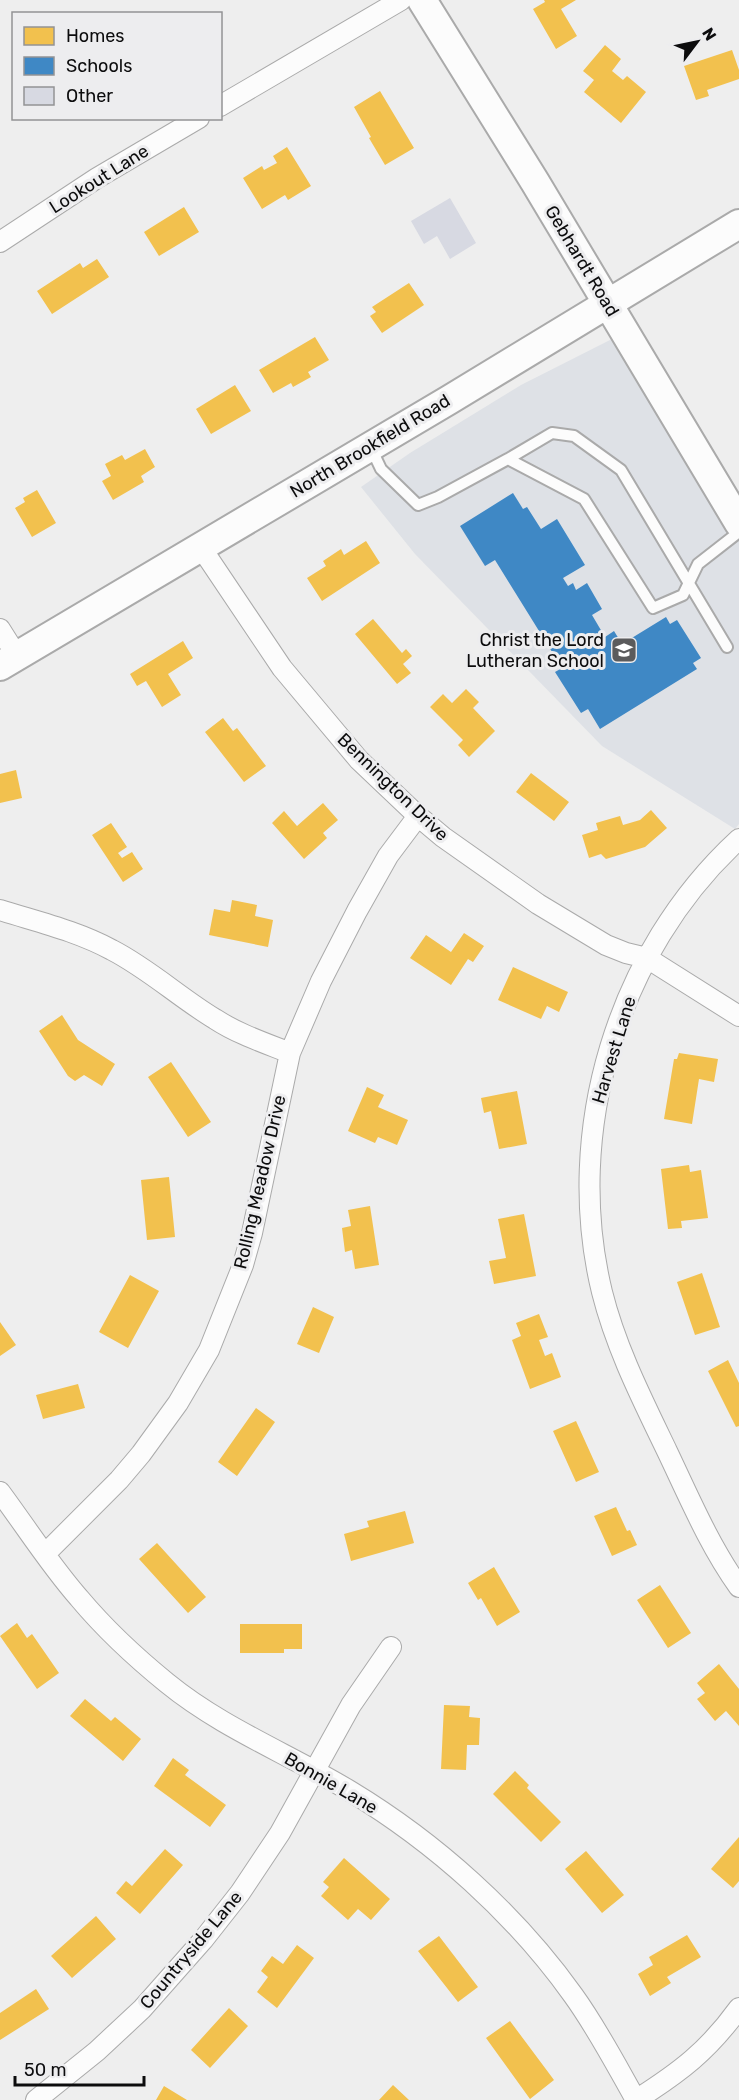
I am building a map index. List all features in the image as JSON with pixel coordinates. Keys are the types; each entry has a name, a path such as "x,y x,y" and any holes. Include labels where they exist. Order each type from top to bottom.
{"street":[{"path":"222,105 401,0"},
{"name":"Gebhardt Road","path":"422,0 739,523"},
{"name":"Lookout Lane","path":"0,242 97,178 196,120"},
{"name":"North Brookfield Road","path":"9,661 739,224"},
{"name":"Bennington Drive","path":"200,546 282,668 359,760 418,816 443,837 538,904 606,945 647,958 739,1016"},
{"path":"0,628 9,661"},
{"name":"Rolling Meadow Drive","path":"45,1554 103,1497 141,1454 178,1403 209,1350 249,1243 290,1053 321,981 357,910 388,856 418,816"},
{"name":"Harvest Lane","path":"739,839 677,910 647,958 622,1014 607,1059 598,1094 588,1175 595,1257 613,1331 626,1364 695,1511 713,1546 739,1587"},
{"path":"0,910 67,929 95,941 136,964 215,1019 290,1053"},
{"name":"Bonnie Lane","path":"0,1492 77,1596 115,1637 168,1684 221,1721 350,1791 422,1841 473,1882 523,1933 572,1994 588,2017 636,2100"},
{"name":"Countryside Lane","path":"36,2100 97,2051 142,2009 196,1949 246,1885 280,1833 351,1706 391,1647"},
{"path":"636,2100 706,2050 739,2008"}],"lane":[{"path":"370,446 381,469 418,505 438,497 508,459 552,432 573,436 621,470 726,647"},
{"path":"508,459 584,499 653,608 683,595 699,564 739,532"}],"shaded area":[{"name":"Christ the Lord Lutheran School","path":"614,338 739,539 739,824 735,829 602,746 415,554 361,487 410,453 521,385"}],"building: Homes":[{"path":"544,0 576,0 561,9 577,36 556,49 533,9 545,2"},
{"path":"605,45 621,59 612,71 623,80 627,76 646,92 621,123 584,92 594,80 583,71"},
{"path":"732,50 739,70 739,79 707,90 709,96 696,100 684,66"},
{"path":"380,91 414,148 385,165 354,107"},
{"path":"287,147 311,186 288,200 285,195 262,209 243,178 262,166 264,170 277,163 273,156"},
{"path":"184,207 199,232 159,256 144,232"},
{"path":"97,259 109,277 52,314 37,291 80,263 83,268"},
{"path":"409,283 424,305 382,333 370,316 376,312 372,307"},
{"path":"315,337 329,360 308,372 311,377 293,387 291,383 273,393 259,370"},
{"path":"235,385 251,411 211,434 196,409"},
{"path":"145,449 155,467 141,476 144,482 113,500 102,481 111,476 105,464 122,455 125,460"},
{"path":"37,490 56,523 32,537 15,508 25,502 23,498"},
{"path":"366,541 380,563 322,601 307,578 326,566 323,561 341,549 344,555"},
{"path":"373,619 402,653 406,649 412,656 403,664 411,673 397,684 355,634"},
{"path":"183,641 193,658 168,674 181,695 162,707 146,681 137,686 130,674"},
{"path":"466,689 479,702 473,708 495,731 469,757 458,745 463,740 430,707 443,694 452,703"},
{"path":"223,718 233,731 237,728 266,766 244,782 205,732"},
{"path":"16,770 22,798 0,803 0,774"},
{"path":"531,773 569,802 554,821 516,792"},
{"path":"323,803 338,820 323,833 327,838 304,859 272,823 284,811 297,826"},
{"path":"651,810 667,828 645,847 606,859 601,854 589,858 582,835 598,830 596,823 620,816 623,825 640,820"},
{"path":"111,823 127,847 118,853 122,858 132,852 143,869 123,882 92,835"},
{"path":"232,900 257,905 255,916 273,920 268,947 209,935 214,909 230,912"},
{"path":"464,933 484,946 473,962 468,959 451,985 410,958 426,935 451,952"},
{"path":"513,967 568,992 559,1012 547,1006 541,1019 498,1000"},
{"path":"62,1015 78,1040 115,1064 102,1086 84,1075 75,1081 68,1076 39,1031"},
{"path":"679,1053 718,1059 714,1082 699,1079 692,1124 664,1119 674,1059 677,1059"},
{"path":"171,1062 211,1122 188,1137 148,1077"},
{"path":"367,1087 384,1095 378,1107 408,1120 397,1145 378,1137 375,1143 348,1131"},
{"path":"517,1091 527,1144 499,1149 491,1111 484,1113 481,1098"},
{"path":"689,1165 690,1172 701,1170 708,1218 681,1221 682,1228 668,1229 661,1169"},
{"path":"169,1177 175,1237 147,1240 141,1180"},
{"path":"370,1206 379,1265 355,1269 352,1250 345,1252 342,1228 351,1226 348,1210"},
{"path":"524,1214 536,1276 494,1284 489,1261 506,1258 498,1219"},
{"path":"702,1273 720,1327 695,1335 677,1282"},
{"path":"130,1275 159,1291 128,1348 99,1332"},
{"path":"313,1307 334,1317 319,1353 297,1344"},
{"path":"539,1314 548,1337 539,1340 545,1356 552,1353 561,1377 530,1389 512,1340 521,1336 516,1323"},
{"path":"0,1322 16,1345 0,1356"},
{"path":"728,1360 739,1383 739,1426 736,1427 708,1371"},
{"path":"78,1384 85,1408 43,1419 36,1395"},
{"path":"256,1408 275,1422 237,1476 218,1462"},
{"path":"576,1421 599,1472 576,1482 553,1431"},
{"path":"616,1507 627,1531 630,1530 637,1545 612,1556 594,1516"},
{"path":"405,1511 414,1543 351,1561 344,1534 369,1527 367,1521"},
{"path":"157,1543 206,1597 188,1613 139,1559"},
{"path":"494,1567 520,1612 497,1626 481,1598 478,1600 468,1583"},
{"path":"660,1585 691,1633 668,1648 637,1600"},
{"path":"17,1623 27,1638 32,1634 59,1673 37,1689 0,1636"},
{"path":"240,1624 302,1624 302,1649 284,1649 284,1653 240,1653"},
{"path":"719,1664 739,1689 739,1726 726,1711 715,1721 697,1699 705,1693 697,1683"},
{"path":"85,1699 111,1721 115,1717 141,1739 123,1761 70,1716"},
{"path":"444,1705 470,1706 469,1717 480,1718 479,1745 467,1745 466,1770 441,1769"},
{"path":"173,1758 189,1770 185,1775 226,1805 210,1827 154,1786"},
{"path":"515,1771 529,1785 527,1788 561,1822 541,1842 493,1794"},
{"path":"739,1837 739,1881 733,1888 711,1869"},
{"path":"165,1849 183,1865 140,1914 116,1893 126,1881 132,1886"},
{"path":"586,1851 624,1895 602,1913 565,1869"},
{"path":"344,1858 390,1899 371,1920 358,1909 348,1920 321,1896 329,1887 323,1882"},
{"path":"96,1916 116,1939 72,1978 51,1956"},
{"path":"687,1935 701,1957 667,1977 671,1983 650,1996 638,1974 653,1965 649,1957"},
{"path":"439,1936 478,1987 458,2002 418,1951"},
{"path":"297,1945 314,1958 277,2008 257,1992 268,1977 261,1971 272,1956 283,1964"},
{"path":"36,1989 49,2009 0,2040 0,2013"},
{"path":"229,2008 248,2026 210,2068 191,2050"},
{"path":"510,2021 554,2080 530,2099 486,2038"},
{"path":"393,2085 409,2100 379,2100"},
{"path":"164,2086 187,2100 156,2100"}],"building: Schools":[{"path":"513,493 523,509 527,507 541,529 557,519 585,565 563,578 568,586 573,583 576,590 587,583 602,609 592,615 605,637 614,631 622,644 666,617 670,624 677,620 701,658 693,663 697,669 600,729 588,709 581,713 555,672 562,668 495,560 485,566 460,526"}],"building: Other":[{"path":"450,198 476,243 450,259 437,236 424,244 411,221"}],"place":[{"name":"Christ the Lord Lutheran School","path":"624,650"}]}
